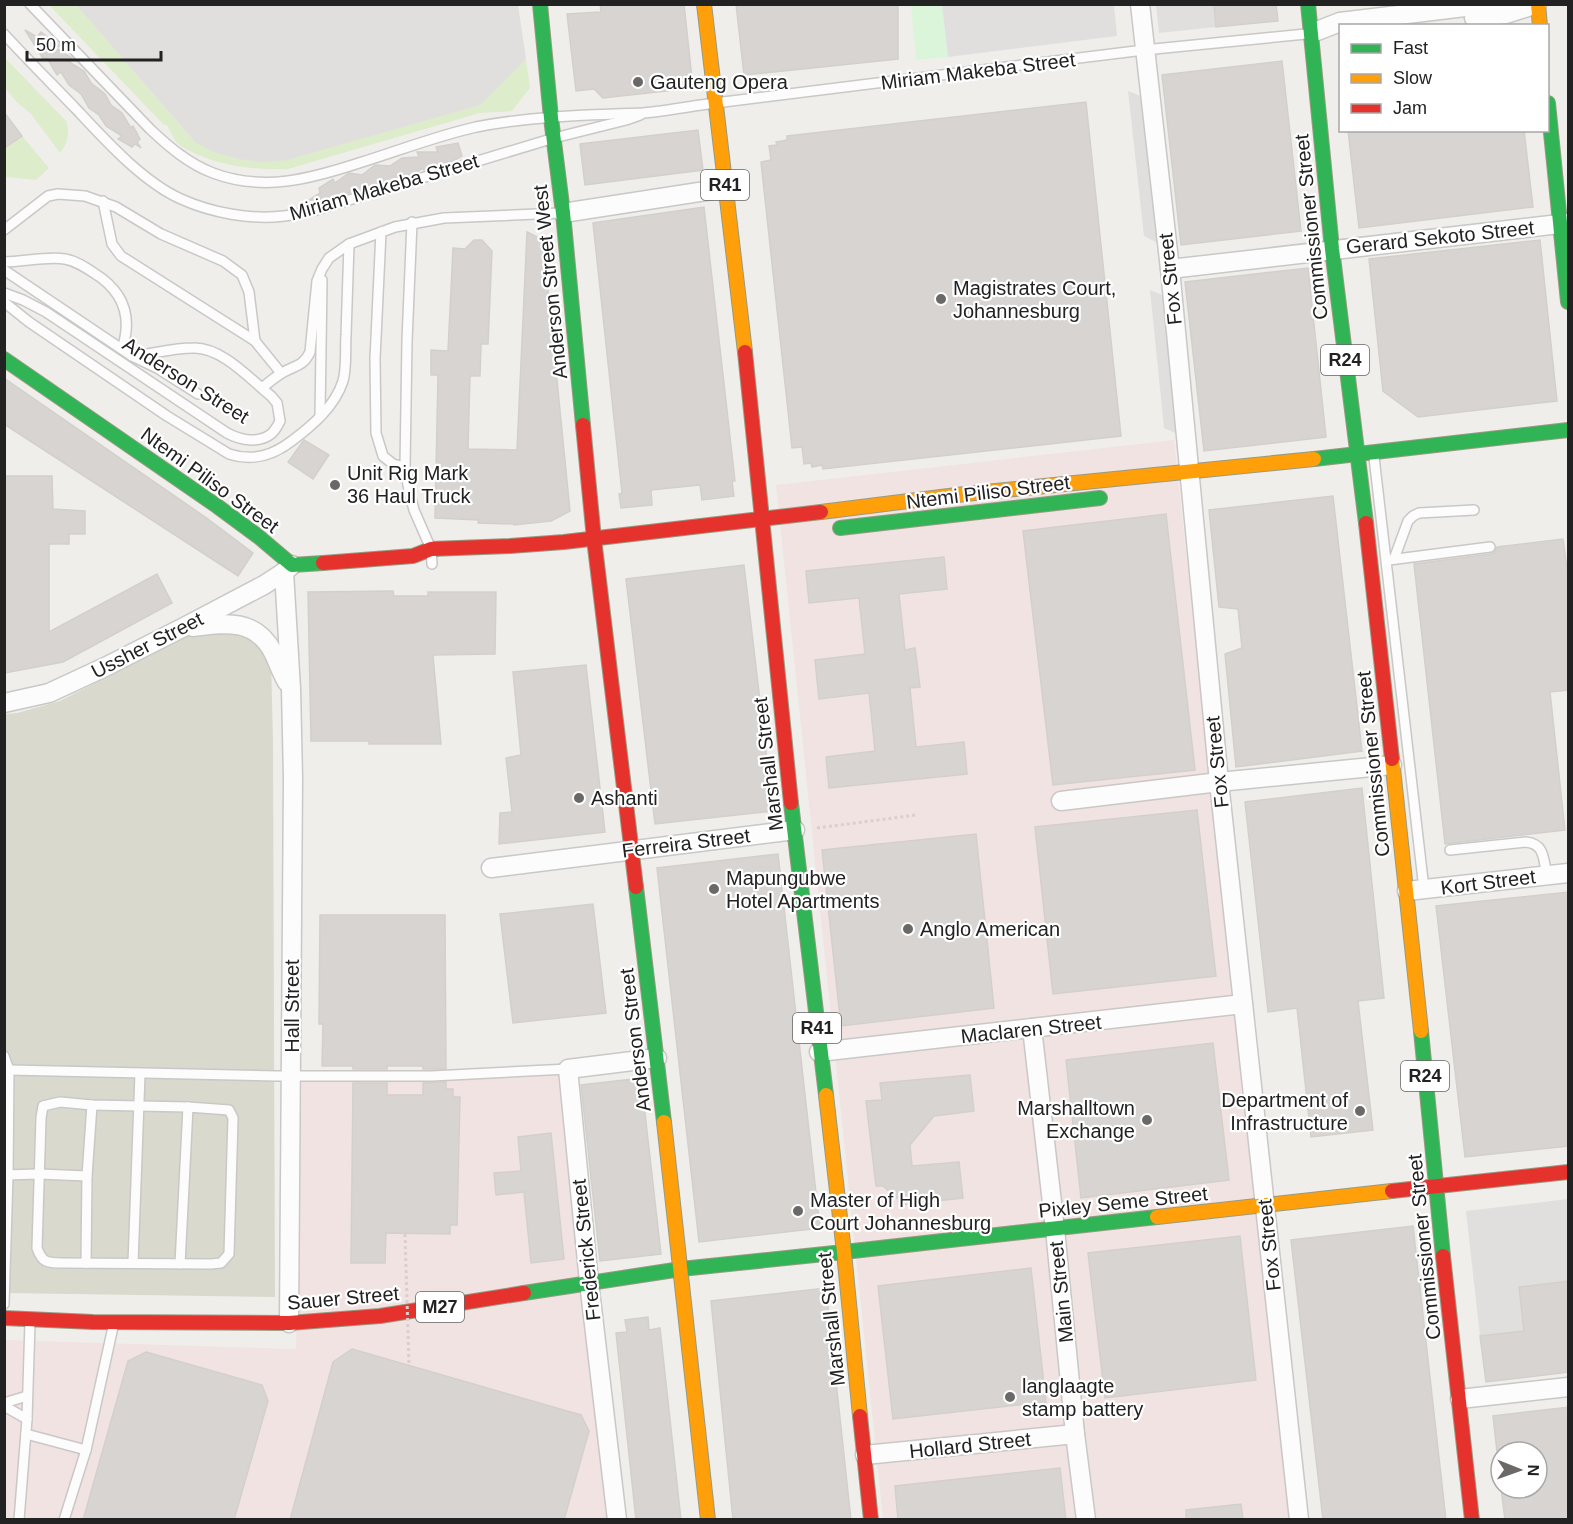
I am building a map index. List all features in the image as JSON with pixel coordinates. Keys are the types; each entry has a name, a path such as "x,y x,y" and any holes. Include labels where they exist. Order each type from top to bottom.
{"main road":[{"name":"Anderson Street West","path":"540,4 597,555"},
{"name":"Marshall Street","path":"704,4 747,366 783,732 844,1252 872,1520"},
{"name":"Commissioner Street","path":"1308,4 1332,249 1357,455 1354,471 1392,765 1416,890 1436,1187 1472,1520"},
{"path":"1537,4 1540,24"},
{"path":"1549,110 1564,223 1569,302"},
{"name":"Ntemi Piliso Street","path":"4,359 217,506 259,537 288,568 413,556 431,549 510,546 594,539 965,494 1191,484 1357,455 1569,430"},
{"path":"1354,471 1381,468"},
{"name":"Ntemi Piliso Street","path":"822,530 1112,497"},
{"name":"Anderson Street","path":"597,555 633,849 708,1520"},
{"name":"Ntemi Piliso Street","path":"413,556 437,564"},
{"name":"Pixley Seme Street","path":"681,1269 1569,1172"},
{"name":"Sauer Street","path":"4,1318 114,1322 289,1323 380,1316 681,1269"}],"street":[{"name":"Fox Street","path":"1140,4 1170,269 1219,782 1299,1520"},
{"name":"Miriam Makeba Street","path":"1312,33 1340,22 1490,4"},
{"path":"1422,24 1506,14 1537,4"},
{"name":"Miriam Makeba Street","path":"1312,33 1339,32"},
{"path":"563,213 725,188"},
{"name":"Gerard Sekoto Street","path":"1170,269 1564,223"},
{"name":"Ussher Street","path":"4,703 48,693 105,667 264,585 288,568"},
{"name":"Hall Street","path":"288,568 293,778 289,1323"},
{"name":"Hall Street","path":"183,627 231,624 253,629 266,641 291,689"},
{"path":"1061,801 1219,782 1392,765"},
{"name":"Ferreira Street","path":"491,868 795,830"},
{"name":"Kort Street","path":"1416,890 1569,873"},
{"name":"Maclaren Street","path":"819,1052 1243,1004"},
{"name":"Main Street","path":"1032,1029 1086,1520"},
{"path":"568,1070 657,1058"},
{"name":"Frederick Street","path":"568,1070 589,1282 617,1520"},
{"path":"1460,1399 1569,1386"},
{"name":"Hollard Street","path":"865,1455 1075,1434"}],"lane":[{"name":"Miriam Makeba Street","path":"30,4 171,148 191,162 213,173 236,179 274,183 326,174 440,137 476,128 551,118 645,112 1144,50 1312,33"},
{"name":"Miriam Makeba Street","path":"4,34 97,131 159,186 180,199 231,214 260,217 284,216 316,210 554,138 626,120 645,112"},
{"path":"4,230 48,196 70,194 103,201 161,234 223,261 242,275 249,292 255,341"},
{"path":"103,201 112,244 122,256 255,341 281,373"},
{"path":"262,388 281,373 306,360 310,352 317,281 329,258 349,244 412,222 444,218 563,213"},
{"path":"412,222 405,467 414,510 437,564"},
{"path":"381,232 375,359 376,432 383,456 393,464 405,467"},
{"path":"4,302 29,322 167,416 229,454 251,458 267,456 288,444 320,416 332,402 343,380 349,244"},
{"name":"Anderson Street","path":"4,262 63,259 74,261 104,279 115,289 123,304 126,316 122,349"},
{"path":"320,416 322,269"},
{"name":"Anderson Street","path":"4,270 132,356 157,368 198,394"},
{"name":"Anderson Street","path":"4,293 46,312 227,433 249,440 271,434 280,421 277,403 226,359 212,351 191,347 132,356"},
{"path":"1373,453 1381,468 1416,890"},
{"path":"1390,560 1408,521 1413,516 1419,513 1474,510"},
{"path":"1390,560 1490,547"},
{"path":"1450,850 1533,843 1542,851 1547,875"},
{"path":"4,1056 9,1070 4,1304"},
{"path":"9,1070 140,1074 432,1076 568,1070"},
{"path":"133,1263 140,1074"},
{"path":"60,1102 139,1106 229,1110 233,1118 229,1254 222,1263 53,1263 45,1261 37,1248 43,1106 60,1102"},
{"path":"86,1263 87,1176 92,1105"},
{"path":"180,1264 188,1107"},
{"path":"7,1175 87,1176"},
{"path":"20,1520 27,1419 30,1320"},
{"path":"64,1520 86,1450 114,1322"},
{"path":"4,1405 27,1396"},
{"path":"4,1405 27,1419"},
{"path":"26,1434 86,1450"}],"path":[{"path":"795,830 916,815"},
{"path":"405,1234 409,1365"}],"shaded area":[{"path":"76,5 518,5 526,59 480,105 287,160 262,162 216,153 195,142"},
{"path":"942,5 1114,5 1117,36 948,57"},
{"path":"1156,5 1214,5 1216,27 1159,33"},
{"path":"1128,91 1143,97 1158,243 1144,236"},
{"path":"1150,290 1165,296 1180,435 1164,428"},
{"path":"1174,440 1289,1519 883,1519 776,485"},
{"path":"244,631 271,658 275,1297 5,1293 5,714 60,701 189,635"},
{"path":"559,1070 609,1519 5,1520 5,1340 296,1349 302,1075"},
{"path":"1568,1199 1568,1281 1520,1287 1524,1331 1480,1336 1466,1211"}],"green space":[{"path":"49,5 76,5 195,142 480,105 526,59 530,88 512,111 480,113 288,169 241,167 207,158 178,144 167,125 164,125"},
{"path":"911,5 942,5 948,57 916,60"},
{"path":"4,57 66,121 68,138 60,153 31,114 5,88"},
{"path":"22,136 49,168 36,180 5,177 5,148"}],"building":[{"path":"600,4 684,4 693,88 603,98 594,89 576,91 567,14 601,12"},
{"path":"736,4 898,4 898,59 744,75"},
{"path":"1214,4 1276,4 1278,21 1216,27"},
{"path":"25,30 37,37 41,32 60,46 56,48 72,58 69,62 84,71 91,83 105,94 111,105 122,113 131,128 133,126 140,139 137,142 141,148 135,144 132,147 118,139 122,136 106,126 99,115 89,108 81,94 69,85 61,72 57,75 47,58 44,60"},
{"path":"1282,61 1301,231 1181,245 1162,75"},
{"name":"Magistrates Court, Johannesburg","path":"1086,102 1121,436 823,469 822,465 812,467 811,463 804,464 802,447 792,448 761,162 771,160 769,146 787,140 787,136"},
{"path":"4,112 22,136 4,148"},
{"path":"698,130 703,170 585,185 580,144"},
{"path":"1348,132 1524,132 1533,207 1359,228"},
{"path":"458,143 462,156 453,161 424,170 423,168 400,178 394,177 390,181 366,186 329,199 309,200 320,193 319,188 333,179 335,183 349,173 362,175 375,165 390,166 402,158 419,157 417,152 438,152 436,147"},
{"path":"704,207 735,481 732,481 734,496 702,500 700,485 651,490 652,505 621,508 619,494 622,493 593,223"},
{"path":"527,232 543,240 570,511 551,521 514,525 478,523 479,520 435,518 438,375 431,375 431,350 448,351 453,248 465,249 474,240 482,240 492,251 488,344 481,344 480,376 470,376 468,449 517,450"},
{"path":"1540,240 1557,401 1418,417 1383,391 1369,259"},
{"path":"1308,268 1326,437 1204,451 1185,282"},
{"path":"4,378 208,519 253,553 238,576 4,424"},
{"path":"304,440 329,455 313,479 288,462"},
{"path":"4,476 52,476 53,509 85,511 85,534 69,534 69,544 49,544 49,632 157,574 172,603 63,662 4,673"},
{"path":"1333,496 1362,751 1236,767 1225,654 1242,648 1238,609 1219,607 1209,510"},
{"path":"1166,514 1195,770 1053,785 1023,531"},
{"path":"1563,539 1569,583 1569,690 1550,692 1565,830 1445,844 1414,564 1491,554 1497,547"},
{"path":"944,557 947,589 899,594 905,650 915,648 920,687 910,688 916,747 964,742 967,774 829,788 826,757 875,751 869,693 819,699 815,660 865,654 859,598 809,603 806,571"},
{"path":"744,565 773,811 655,824 626,579"},
{"path":"393,591 394,596 428,596 428,592 496,592 495,654 433,655 441,744 311,741 308,592"},
{"path":"586,665 605,832 499,844 500,813 512,812 506,758 521,755 513,672"},
{"path":"1362,788 1384,998 1358,1001 1373,1130 1311,1137 1297,1008 1268,1012 1245,802"},
{"path":"1197,810 1216,976 1053,994 1035,827"},
{"name":"Anglo American","path":"976,834 994,1008 841,1026 822,850"},
{"path":"778,854 820,1228 699,1242 657,868"},
{"path":"1569,892 1569,1146 1465,1157 1436,906"},
{"path":"593,904 606,1013 513,1023 500,914"},
{"path":"320,915 445,915 446,1069 423,1069 423,1066 353,1069 353,1066 322,1066 323,1024 319,1024"},
{"name":"Marshalltown Exchange","path":"1213,1043 1229,1180 1081,1198 1066,1060"},
{"path":"970,1075 974,1111 934,1116 910,1145 912,1166 959,1162 963,1198 899,1205 898,1199 883,1186 876,1186 866,1101 882,1100 880,1083"},
{"path":"641,1078 661,1254 600,1261 581,1085"},
{"path":"446,1082 446,1089 453,1089 453,1097 460,1097 457,1225 450,1225 450,1234 386,1233 385,1263 351,1263 353,1083 387,1083 387,1095 423,1095 423,1083"},
{"path":"551,1133 564,1259 531,1263 524,1192 496,1195 494,1173 521,1171 518,1137"},
{"path":"1413,1226 1446,1520 1323,1520 1291,1240"},
{"path":"1240,1236 1256,1380 1105,1398 1088,1253"},
{"path":"1031,1268 1046,1402 893,1419 878,1286"},
{"path":"1569,1281 1569,1372 1486,1382 1480,1336 1524,1331 1519,1287"},
{"path":"826,1288 851,1520 733,1520 711,1301"},
{"path":"648,1317 649,1330 660,1328 681,1520 636,1520 616,1333 627,1332 625,1320"},
{"path":"352,1349 581,1415 589,1431 564,1520 290,1520 333,1362"},
{"path":"146,1352 262,1385 268,1401 234,1520 83,1520 128,1361"},
{"path":"1569,1407 1569,1520 1505,1520 1502,1500 1549,1500 1549,1440 1496,1440 1493,1416"},
{"path":"1060,1468 1066,1520 898,1520 895,1486"},
{"path":"1241,1504 1243,1520 1186,1520 1186,1510"}],"traffic: fast":[{"path":"540,4 583,425"},
{"path":"1308,4 1332,249 1366,523"},
{"path":"1549,113 1568,302"},
{"path":"4,359 217,506 292,565 323,563"},
{"path":"1314,459 1568,430"},
{"path":"840,528 1100,498"},
{"path":"791,803 826,1095"},
{"path":"636,887 664,1122"},
{"path":"1421,1031 1443,1256"},
{"path":"844,1252 1157,1217"},
{"path":"524,1293 681,1269 844,1252"}],"traffic: slow":[{"path":"704,4 745,352"},
{"path":"1538,4 1540,24"},
{"path":"821,512 965,494 1314,459"},
{"path":"1392,759 1421,1031"},
{"path":"826,1095 860,1416"},
{"path":"664,1122 708,1520"},
{"path":"1157,1217 1392,1191"}],"traffic: jam":[{"path":"745,352 791,803"},
{"path":"583,425 594,539 636,887"},
{"path":"323,563 413,556 431,549 564,542 821,512"},
{"path":"1366,523 1392,759"},
{"path":"1392,1191 1568,1172"},
{"path":"1443,1256 1472,1520"},
{"path":"4,1318 93,1322 289,1323 380,1316 524,1293"},
{"path":"860,1416 871,1520"}],"place":[{"name":"Gauteng Opera","path":"638,82"},
{"name":"Magistrates Court, Johannesburg","path":"941,299"},
{"name":"Unit Rig Mark 36 Haul Truck","path":"335,485"},
{"name":"Ashanti","path":"579,798"},
{"name":"Mapungubwe Hotel Apartments","path":"714,889"},
{"name":"Anglo American","path":"908,929"},
{"name":"Department of Infrastructure","path":"1360,1111"},
{"name":"Marshalltown Exchange","path":"1147,1120"},
{"name":"Master of High Court Johannesburg","path":"798,1211"},
{"name":"langlaagte stamp battery","path":"1010,1397"}]}
